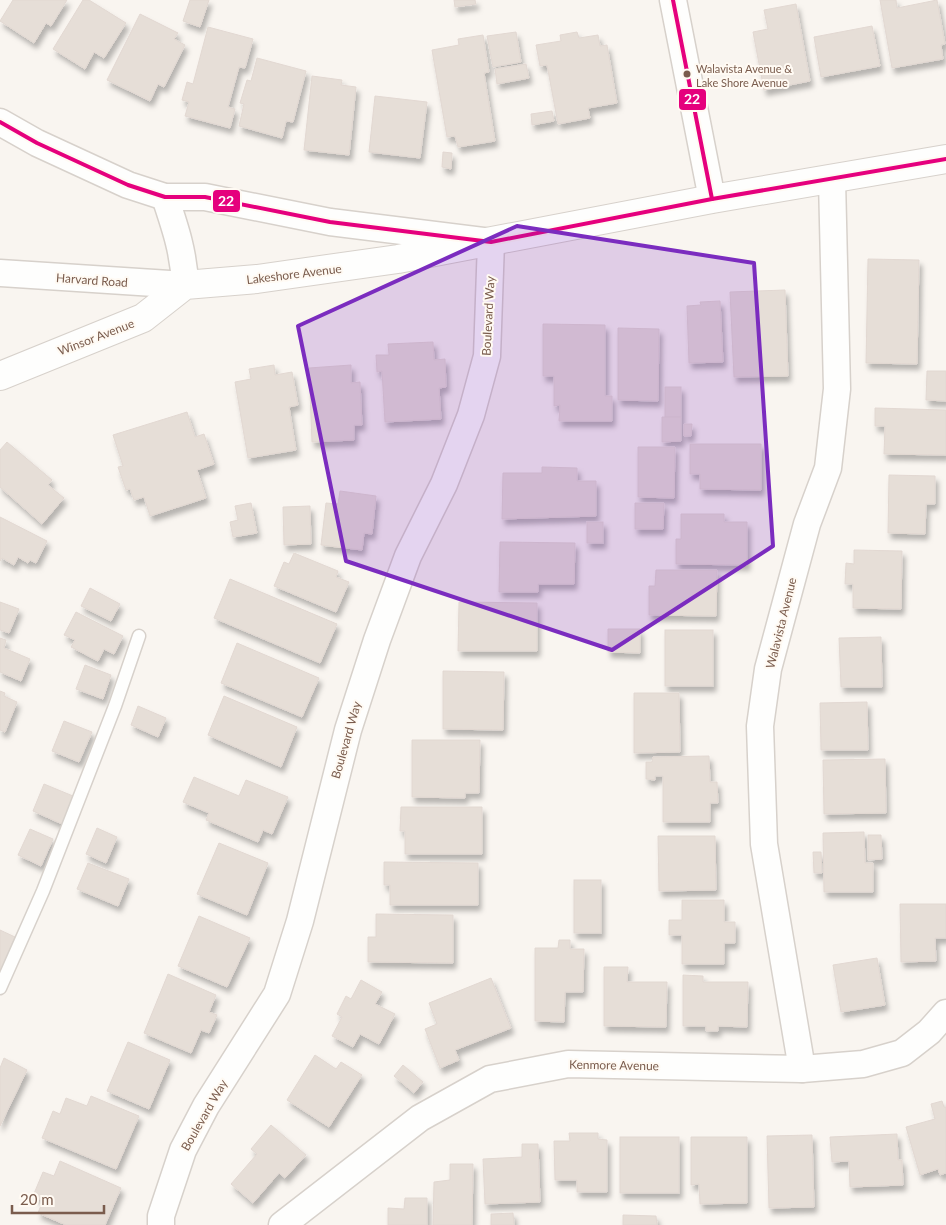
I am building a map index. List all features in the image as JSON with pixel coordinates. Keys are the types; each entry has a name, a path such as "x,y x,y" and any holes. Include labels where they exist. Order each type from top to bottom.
{"street":[{"path":"674,0 712,199"},
{"name":"Lakeshore Avenue","path":"0,122 37,143 128,185 165,197 205,197 330,222 491,242"},
{"name":"Lakeshore Avenue","path":"185,285 323,271 491,242 712,199 946,159"},
{"name":"Walavista Avenue","path":"802,1069 764,844 760,726 768,669 807,524 828,468 837,389 832,180"},
{"path":"165,197 177,231 184,259 185,285"},
{"name":"Boulevard Way","path":"161,1225 161,1216 182,1150 206,1106 277,994 300,921 348,730 377,640 408,556 444,484 472,415 486,356 491,242"},
{"name":"Harvard Road","path":"0,273 185,285"},
{"name":"Winsor Avenue","path":"0,376 144,318 185,285"},
{"name":"Kenmore Avenue","path":"282,1225 420,1118 490,1078 568,1064 802,1069 863,1064 902,1053 929,1032 946,1013"}],"lane":[{"path":"0,988 43,891 115,706 139,636"}],"highlighted area":[{"path":"517,226 754,263 773,546 612,650 346,561 298,326"}],"building":[{"path":"13,0 67,0 51,26 46,23 34,43 0,21"},
{"path":"83,0 89,0 126,23 104,58 94,52 85,69 53,49"},
{"path":"190,0 209,0 200,27 183,21"},
{"path":"454,0 475,0 476,4 455,7"},
{"path":"880,0 896,0 897,8 937,0 945,44 941,45 943,59 892,68"},
{"path":"796,4 810,81 764,90 753,32 768,29 764,10"},
{"path":"140,14 178,33 174,39 185,45 164,87 158,84 150,101 107,80"},
{"path":"872,26 880,66 821,77 814,37"},
{"path":"208,27 253,39 245,68 239,67 228,107 235,109 230,128 185,116 189,102 182,100 187,82 193,84"},
{"path":"516,32 521,62 493,67 487,36"},
{"path":"577,32 579,38 598,35 600,46 607,45 617,103 588,108 590,118 558,124 547,65 540,66 536,45 561,41 560,35"},
{"path":"483,35 489,72 484,73 495,141 458,147 455,136 447,137 432,50 459,45 458,39"},
{"path":"257,58 306,71 293,122 286,121 282,138 239,126 244,104 240,103 247,80 251,81"},
{"path":"526,64 529,78 497,84 495,69"},
{"path":"312,76 342,80 341,85 356,87 349,155 304,150"},
{"path":"375,96 427,102 420,158 369,152"},
{"path":"552,111 554,121 532,125 531,114"},
{"path":"443,152 452,153 451,169 442,167"},
{"path":"868,259 919,260 917,364 866,363"},
{"path":"785,290 788,376 734,377 730,292"},
{"path":"720,301 723,362 689,363 687,306 701,305 700,302"},
{"path":"543,324 605,325 605,396 612,396 612,421 559,421 560,405 554,406 554,376 543,376"},
{"path":"618,328 659,329 658,401 618,400"},
{"path":"433,342 434,360 445,359 446,387 439,388 441,419 385,422 382,371 377,372 376,355 389,355 388,344"},
{"path":"274,365 275,375 292,372 298,405 289,407 296,450 248,458 235,382 251,379 249,369"},
{"path":"351,365 351,383 360,382 362,425 354,425 354,440 312,442 309,368"},
{"path":"927,371 946,371 946,401 926,400"},
{"path":"665,387 681,387 681,417 665,417"},
{"path":"875,408 946,410 946,455 884,454 885,426 875,426"},
{"path":"187,412 195,437 204,434 214,464 197,470 206,498 150,516 144,497 134,500 130,489 126,490 118,467 123,466 113,435"},
{"path":"662,417 681,417 681,441 662,442"},
{"path":"684,424 692,424 691,436 684,436"},
{"path":"7,442 52,480 48,485 64,498 42,524 0,487 0,450"},
{"path":"690,444 761,444 761,490 700,489 700,474 690,474"},
{"path":"638,447 675,447 674,498 638,497"},
{"path":"542,467 577,468 577,481 596,481 596,516 502,519 503,473 542,473"},
{"path":"889,475 935,476 935,504 926,504 925,534 888,533"},
{"path":"340,491 376,496 372,534 364,533 362,550 321,545 326,503 338,504"},
{"path":"251,503 257,533 233,537 230,522 238,520 235,506"},
{"path":"635,503 664,503 663,529 635,529"},
{"path":"310,506 311,544 284,545 283,507"},
{"path":"681,514 724,514 724,522 747,522 747,565 676,564 676,539 681,539"},
{"path":"0,517 47,541 36,563 30,560 28,563 18,557 14,565 2,558 0,561"},
{"path":"587,522 603,522 603,543 587,543"},
{"path":"500,542 575,543 574,584 538,584 538,592 499,592"},
{"path":"854,550 902,551 901,609 853,608 853,584 845,584 846,563 854,564"},
{"path":"294,553 338,571 336,577 349,582 336,612 274,586 284,562 289,564"},
{"path":"656,570 717,570 716,616 649,615 649,586 655,586"},
{"path":"230,579 337,624 320,663 214,618"},
{"path":"90,588 120,604 111,621 81,606"},
{"path":"0,602 19,609 9,633 0,630"},
{"path":"459,602 537,603 537,651 458,651"},
{"path":"76,612 123,636 114,654 104,649 98,661 71,647 75,640 64,635"},
{"path":"608,629 640,629 640,653 608,652"},
{"path":"665,630 713,630 713,686 665,686"},
{"path":"881,637 882,687 841,687 839,638"},
{"path":"0,638 6,640 4,648 30,659 21,681 0,672"},
{"path":"237,643 319,678 302,717 221,683"},
{"path":"85,665 111,675 103,699 76,689"},
{"path":"443,671 504,672 503,730 443,729"},
{"path":"0,691 5,693 4,696 17,702 5,732 0,730"},
{"path":"634,693 679,693 680,752 634,753"},
{"path":"224,696 297,727 281,767 208,735"},
{"path":"867,702 868,750 821,750 820,703"},
{"path":"138,706 166,718 158,737 131,725"},
{"path":"64,721 92,732 79,762 52,751"},
{"path":"412,740 480,740 479,793 465,793 465,798 412,797"},
{"path":"709,756 710,782 717,782 718,803 710,803 710,822 663,822 663,776 655,776 655,780 646,779 646,762 652,762 653,757"},
{"path":"885,759 886,813 824,814 823,760"},
{"path":"194,777 239,796 246,780 288,797 272,834 263,830 258,842 206,820 209,813 183,802"},
{"path":"44,784 73,796 62,824 33,811"},
{"path":"401,807 482,807 482,854 405,854 405,831 400,831"},
{"path":"97,828 117,837 106,863 86,854"},
{"path":"30,829 53,839 41,866 18,855"},
{"path":"864,832 865,863 873,863 873,892 824,892 823,833"},
{"path":"868,835 881,835 882,859 868,860"},
{"path":"658,836 715,836 716,890 659,891"},
{"path":"219,843 268,863 247,915 197,894"},
{"path":"813,852 821,852 822,873 814,873"},
{"path":"384,862 478,863 478,905 390,905 390,885 384,885"},
{"path":"88,863 129,879 118,906 77,889"},
{"path":"574,880 601,880 601,933 574,933"},
{"path":"682,900 724,900 724,922 735,922 735,943 724,943 724,964 682,964 682,935 669,935 669,920 682,920"},
{"path":"900,904 946,904 946,938 935,938 936,961 901,962"},
{"path":"376,914 453,915 453,963 368,962 368,937 376,937"},
{"path":"199,916 250,938 227,987 178,966"},
{"path":"0,930 15,937 1,971 0,971"},
{"path":"559,940 570,940 570,949 584,949 583,992 565,992 564,1022 535,1021 535,948 558,948"},
{"path":"877,958 885,1005 841,1012 833,965"},
{"path":"604,967 628,967 627,982 667,982 666,1027 604,1026"},
{"path":"168,974 216,995 209,1012 217,1015 209,1033 201,1030 191,1053 144,1033"},
{"path":"683,975 703,976 703,982 748,982 747,1027 718,1026 718,1031 706,1031 706,1026 683,1026"},
{"path":"491,978 511,1028 455,1050 459,1060 440,1068 425,1029 437,1024 429,1003"},
{"path":"361,980 382,992 375,1004 395,1014 379,1044 360,1034 353,1047 332,1036 342,1017 337,1014 346,996 351,999"},
{"path":"128,1042 170,1060 149,1109 107,1091"},
{"path":"315,1055 336,1069 341,1062 362,1075 329,1127 287,1100"},
{"path":"4,1058 27,1070 0,1126 0,1068"},
{"path":"403,1065 423,1082 414,1093 394,1076"},
{"path":"91,1096 139,1116 116,1169 42,1138 53,1111 60,1114 66,1098 87,1106"},
{"path":"942,1101 944,1107 946,1107 946,1173 940,1175 938,1169 920,1175 906,1127 935,1119 931,1104"},
{"path":"271,1125 306,1155 285,1178 279,1173 253,1203 231,1184 257,1154 251,1149"},
{"path":"569,1133 598,1133 598,1139 607,1140 607,1192 577,1192 577,1180 555,1180 554,1141 570,1141"},
{"path":"897,1134 898,1160 902,1160 903,1185 850,1187 849,1161 832,1162 830,1137"},
{"path":"812,1135 814,1207 769,1208 767,1136"},
{"path":"620,1137 679,1137 679,1193 620,1193"},
{"path":"691,1137 747,1137 747,1203 700,1204 699,1184 691,1185"},
{"path":"522,1144 538,1144 540,1202 485,1204 483,1159 522,1157"},
{"path":"60,1161 121,1188 105,1225 66,1225 38,1213 43,1200 33,1196 43,1172 54,1176"},
{"path":"450,1164 473,1164 472,1225 433,1225 434,1182 450,1180"},
{"path":"405,1198 427,1198 427,1225 388,1225 388,1208 404,1209"},
{"path":"513,1213 514,1225 491,1225 491,1214"},
{"path":"623,1215 656,1216 657,1225 623,1225"}],"transit line":[{"name":"22","path":"673,0 712,199"},
{"name":"22","path":"0,122 37,143 128,185 165,197 205,197 330,222 491,242 712,199 946,159"}],"place":[{"name":"Walavista Avenue & Lake Shore Avenue","path":"687,74"}]}
